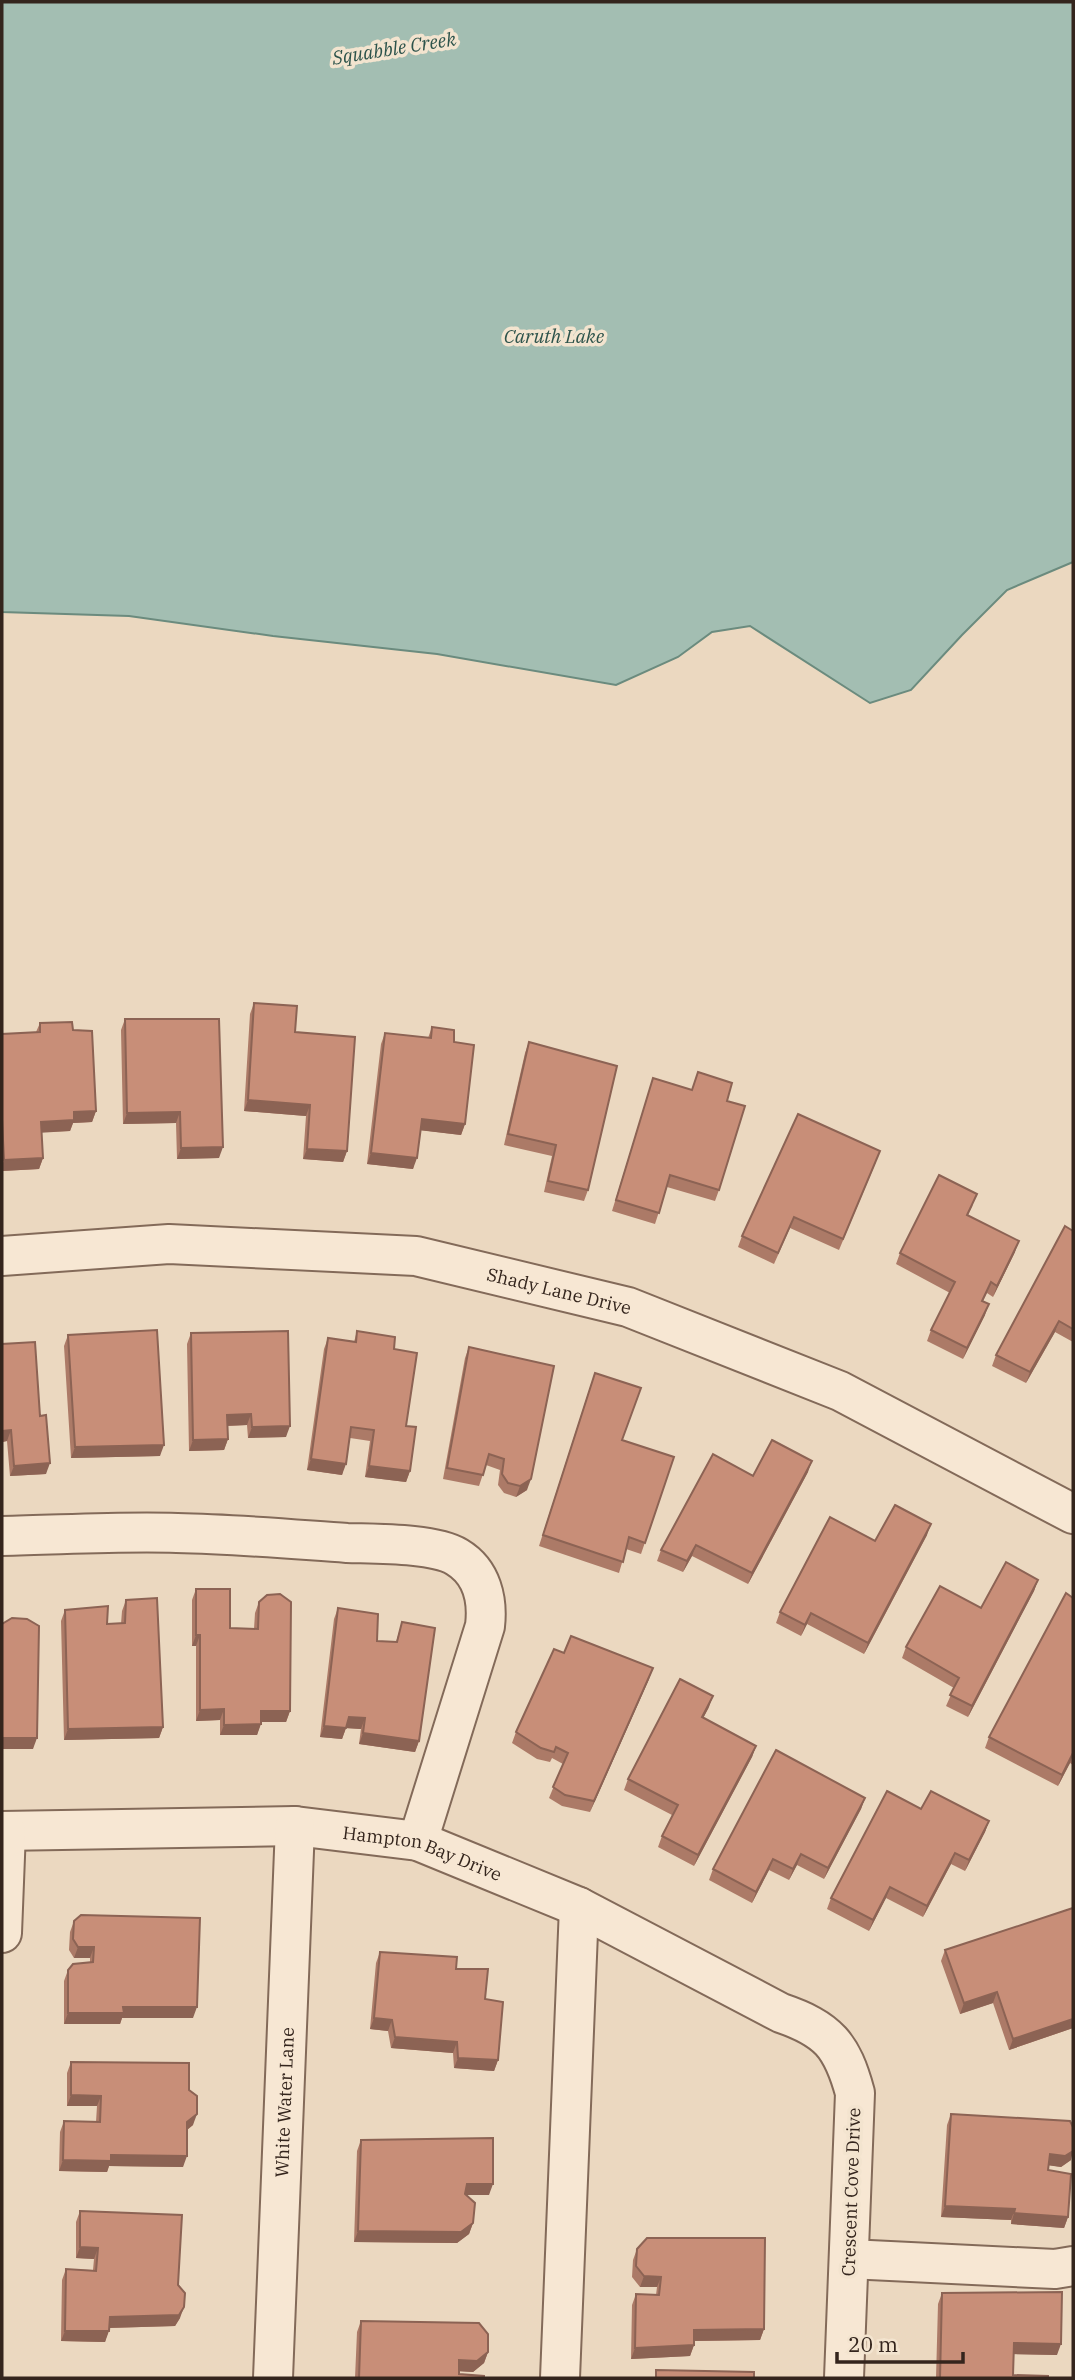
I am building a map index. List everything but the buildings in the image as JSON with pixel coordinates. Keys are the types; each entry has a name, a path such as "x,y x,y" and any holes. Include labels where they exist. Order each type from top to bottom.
{"street":[{"name":"Shady Lane Drive","path":"2,1256 169,1244 416,1256 575,1294 628,1307 840,1391 1073,1514"},
{"path":"2,1536 175,1532 438,1550 457,1557 472,1570 482,1587 487,1606 485,1626 418,1841"},
{"name":"Hampton Bay Drive","path":"4,1831 295,1826 418,1841 579,1907 780,2013 808,2022"},
{"name":"White Water Lane","path":"273,2378 295,1826"},
{"path":"2,1933 4,1831"},
{"path":"560,2378 579,1907"},
{"name":"Crescent Cove Drive","path":"808,2022 831,2040 847,2065 855,2093 844,2378"},
{"path":"849,2259 1055,2269 1073,2266"}],"water":[{"name":"Caruth Lake","path":"2,2 1073,2 1073,562 1007,590 911,690 870,703 750,626 712,632 678,657 616,685 437,654 273,636 129,616 2,612"}],"water label":[{"name":"Squabble Creek","path":"394,48"}]}
